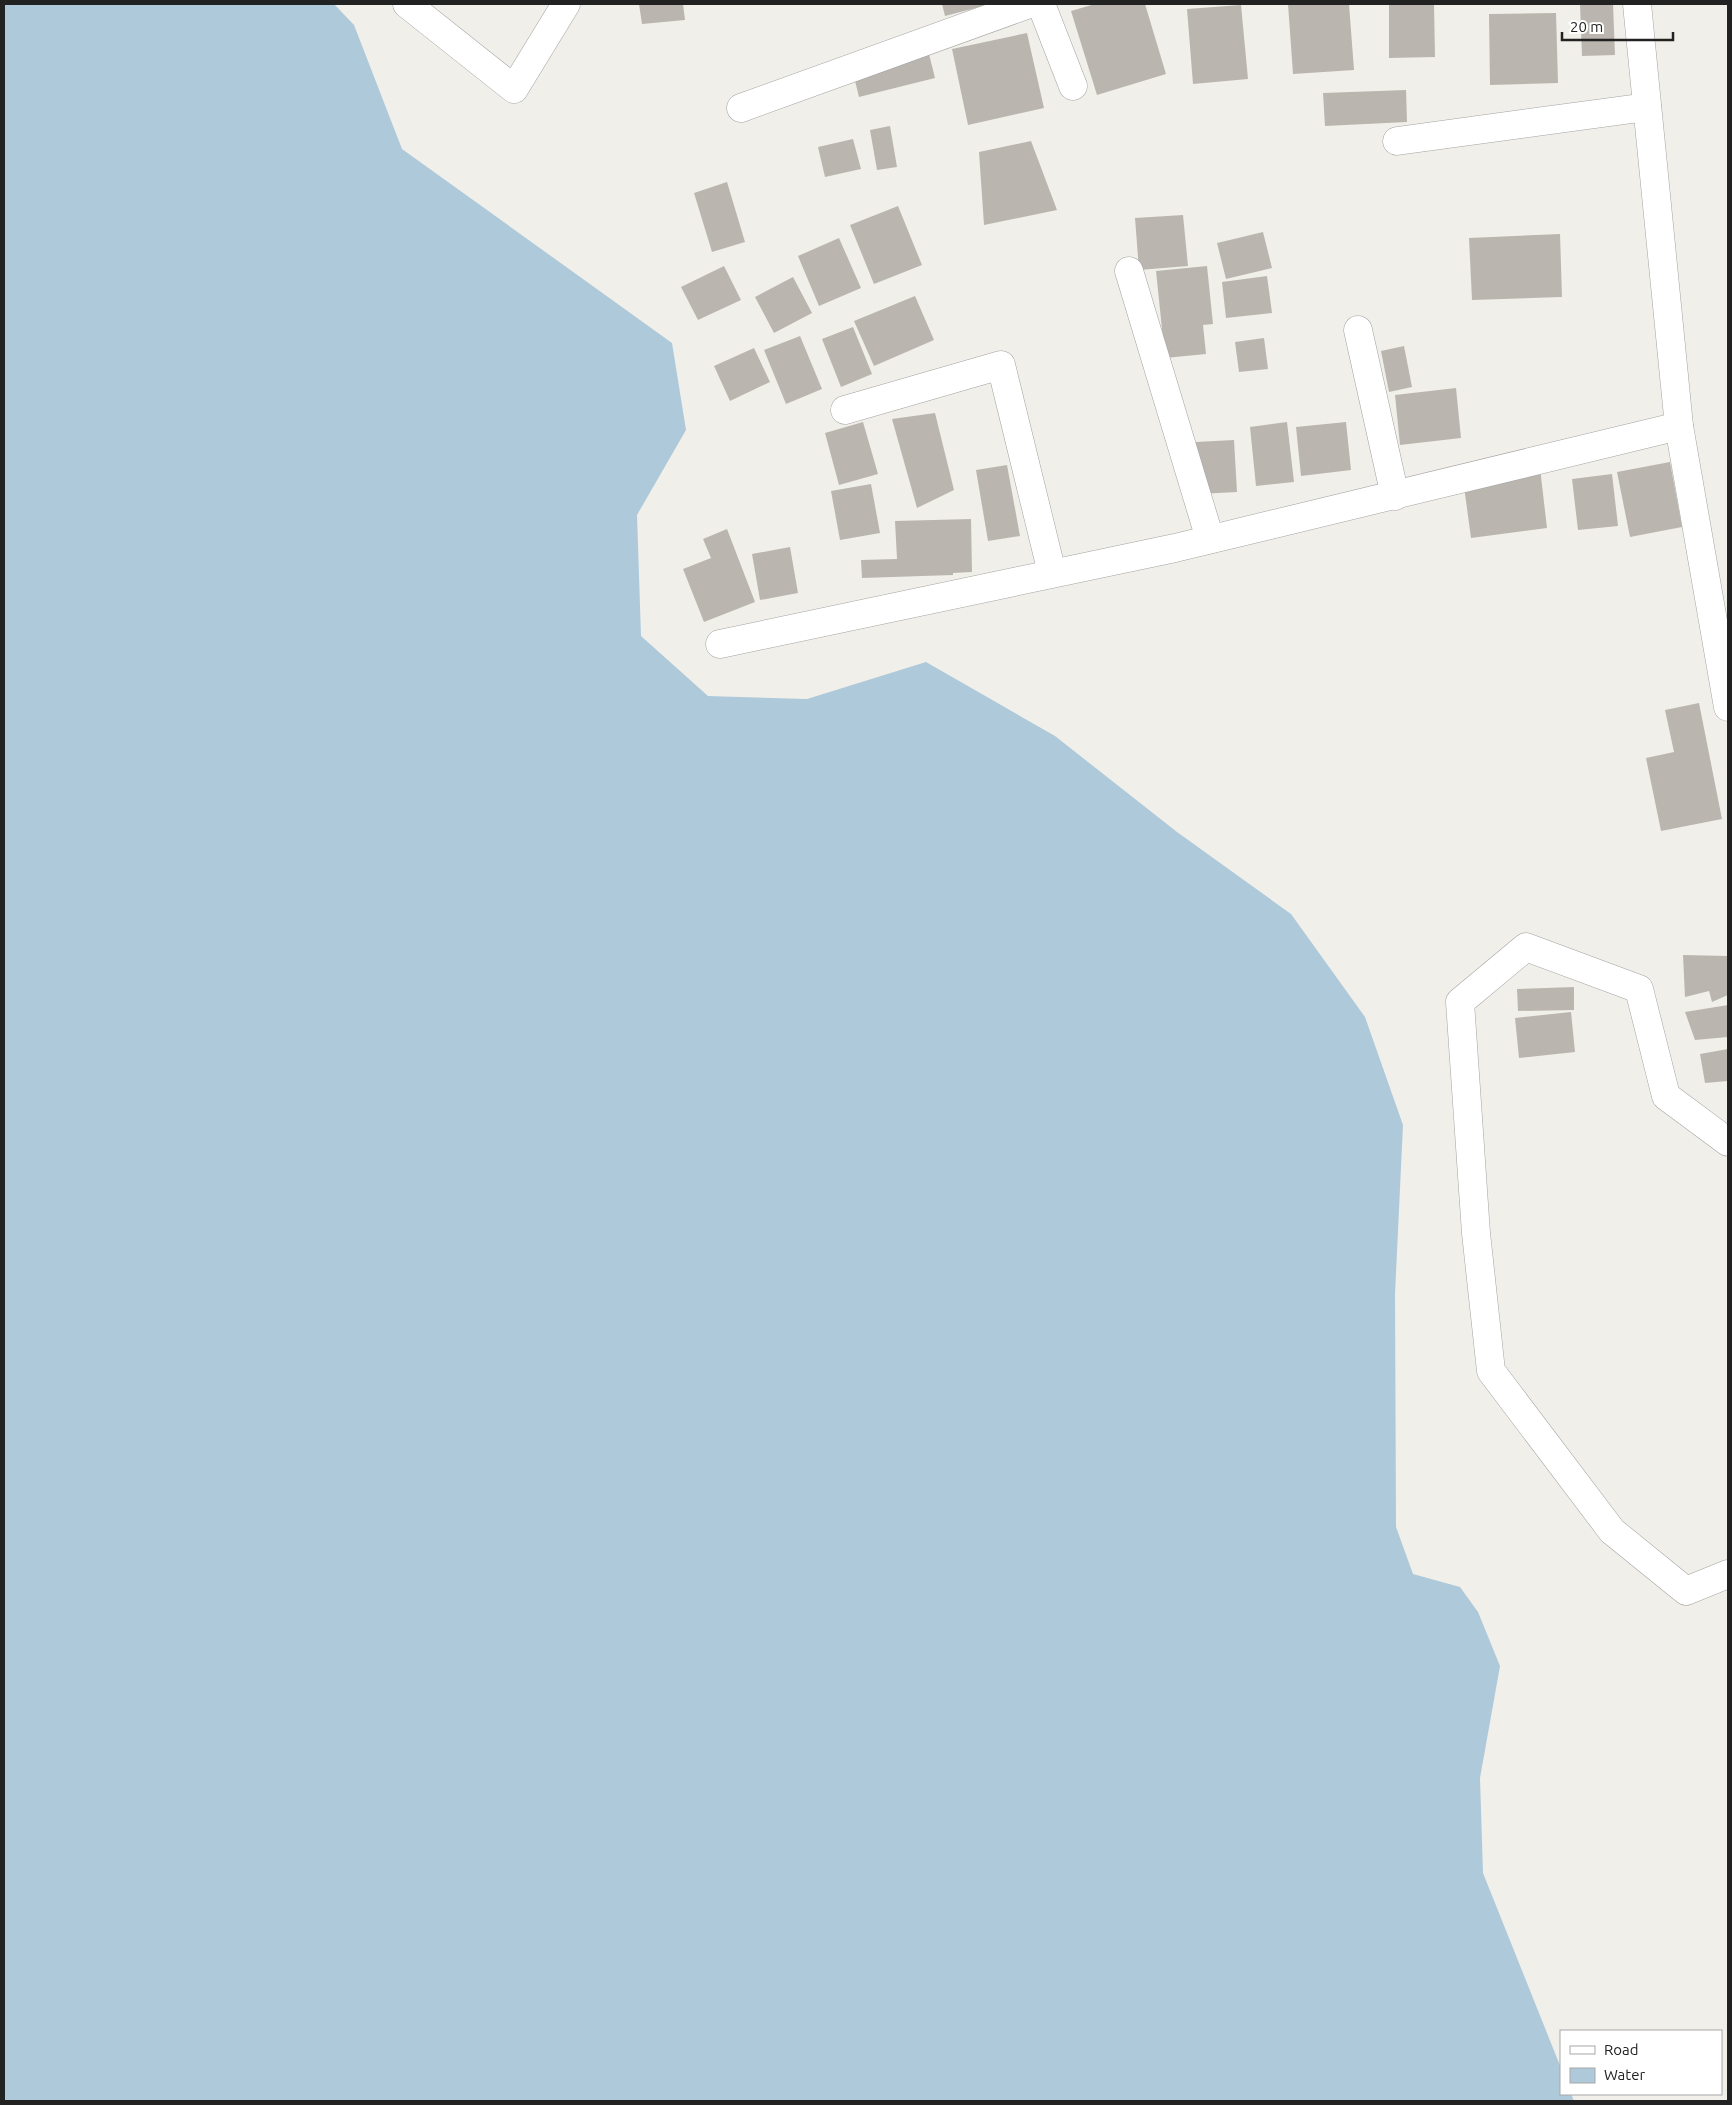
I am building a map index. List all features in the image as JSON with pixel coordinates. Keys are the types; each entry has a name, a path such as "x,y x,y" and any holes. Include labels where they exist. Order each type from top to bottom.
{"street":[{"path":"407,4 514,89 566,4"},
{"path":"741,108 1029,4"},
{"path":"1041,4 1073,86"},
{"path":"1637,4 1679,426 1728,706"},
{"path":"1397,141 1646,107"},
{"path":"1129,271 1210,539"},
{"path":"1358,330 1395,496"},
{"path":"845,410 1002,365 1052,573"},
{"path":"720,644 1210,539 1395,496 1679,426"},
{"path":"1728,1142 1666,1096 1639,989 1526,947 1460,1002 1476,1233 1491,1371 1612,1531 1686,1590 1728,1574"}],"water":[{"path":"4,4 334,4 354,25 402,149 672,343 686,430 637,515 641,636 708,696 807,699 926,662 1055,736 1177,832 1291,914 1365,1017 1403,1125 1395,1294 1396,1527 1413,1574 1460,1587 1478,1612 1500,1666 1480,1778 1483,1873 1560,2066 1560,2095 1571,2095 1574,2101 4,2101"}],"building":[{"path":"639,4 683,4 685,20 642,24"},
{"path":"942,4 991,4 945,16"},
{"path":"1095,4 1145,4 1166,74 1097,95 1071,11"},
{"path":"1288,4 1349,4 1354,70 1293,74"},
{"path":"1389,4 1434,4 1435,57 1389,58"},
{"path":"1580,4 1613,4 1615,55 1582,56"},
{"path":"1241,5 1248,79 1193,84 1187,9"},
{"path":"1556,13 1558,83 1490,85 1489,14"},
{"path":"1027,33 1044,108 968,125 952,49"},
{"path":"925,38 935,78 859,97 849,56"},
{"path":"1406,90 1407,122 1325,126 1323,93"},
{"path":"890,126 897,167 877,170 870,130"},
{"path":"853,139 861,169 825,177 818,147"},
{"path":"1031,141 1057,210 984,225 979,152"},
{"path":"727,182 745,242 712,252 694,193"},
{"path":"898,206 922,265 874,284 850,225"},
{"path":"1183,215 1188,266 1139,270 1135,218"},
{"path":"1263,232 1272,268 1226,279 1217,243"},
{"path":"1560,234 1562,297 1472,300 1469,238"},
{"path":"839,238 861,288 819,306 798,256"},
{"path":"724,266 741,300 698,320 681,287"},
{"path":"1207,266 1213,324 1203,325 1206,354 1165,358 1156,271"},
{"path":"1267,276 1272,313 1226,318 1222,282"},
{"path":"793,277 812,313 774,333 755,297"},
{"path":"915,296 934,340 874,366 854,321"},
{"path":"853,327 872,374 841,387 822,339"},
{"path":"800,336 822,389 786,404 764,350"},
{"path":"1264,338 1268,369 1239,372 1235,342"},
{"path":"1404,346 1412,387 1389,392 1381,351"},
{"path":"754,348 770,382 730,401 714,366"},
{"path":"1456,388 1461,438 1400,445 1395,395"},
{"path":"935,413 954,490 917,508 892,419"},
{"path":"863,422 878,474 839,485 825,433"},
{"path":"1287,422 1294,482 1256,486 1250,427"},
{"path":"1346,422 1351,470 1301,476 1296,427"},
{"path":"1234,440 1237,492 1199,494 1196,442"},
{"path":"1670,462 1682,527 1630,537 1617,472"},
{"path":"1007,465 1020,536 988,541 976,470"},
{"path":"1540,468 1547,528 1471,538 1463,479"},
{"path":"1612,474 1618,526 1578,530 1572,479"},
{"path":"871,484 880,533 840,540 831,491"},
{"path":"971,519 972,572 953,573 953,575 862,578 861,560 897,559 895,521"},
{"path":"727,529 755,602 704,622 683,569 711,558 703,539"},
{"path":"790,547 798,593 760,600 752,554"},
{"path":"1699,703 1722,819 1661,831 1646,758 1674,752 1665,710"},
{"path":"1683,955 1728,956 1728,995 1712,1002 1709,991 1685,997"},
{"path":"1574,987 1574,1010 1518,1011 1517,989"},
{"path":"1728,1005 1728,1037 1695,1040 1685,1012"},
{"path":"1571,1012 1575,1052 1519,1058 1515,1018"},
{"path":"1728,1049 1728,1081 1705,1083 1700,1054"}]}
